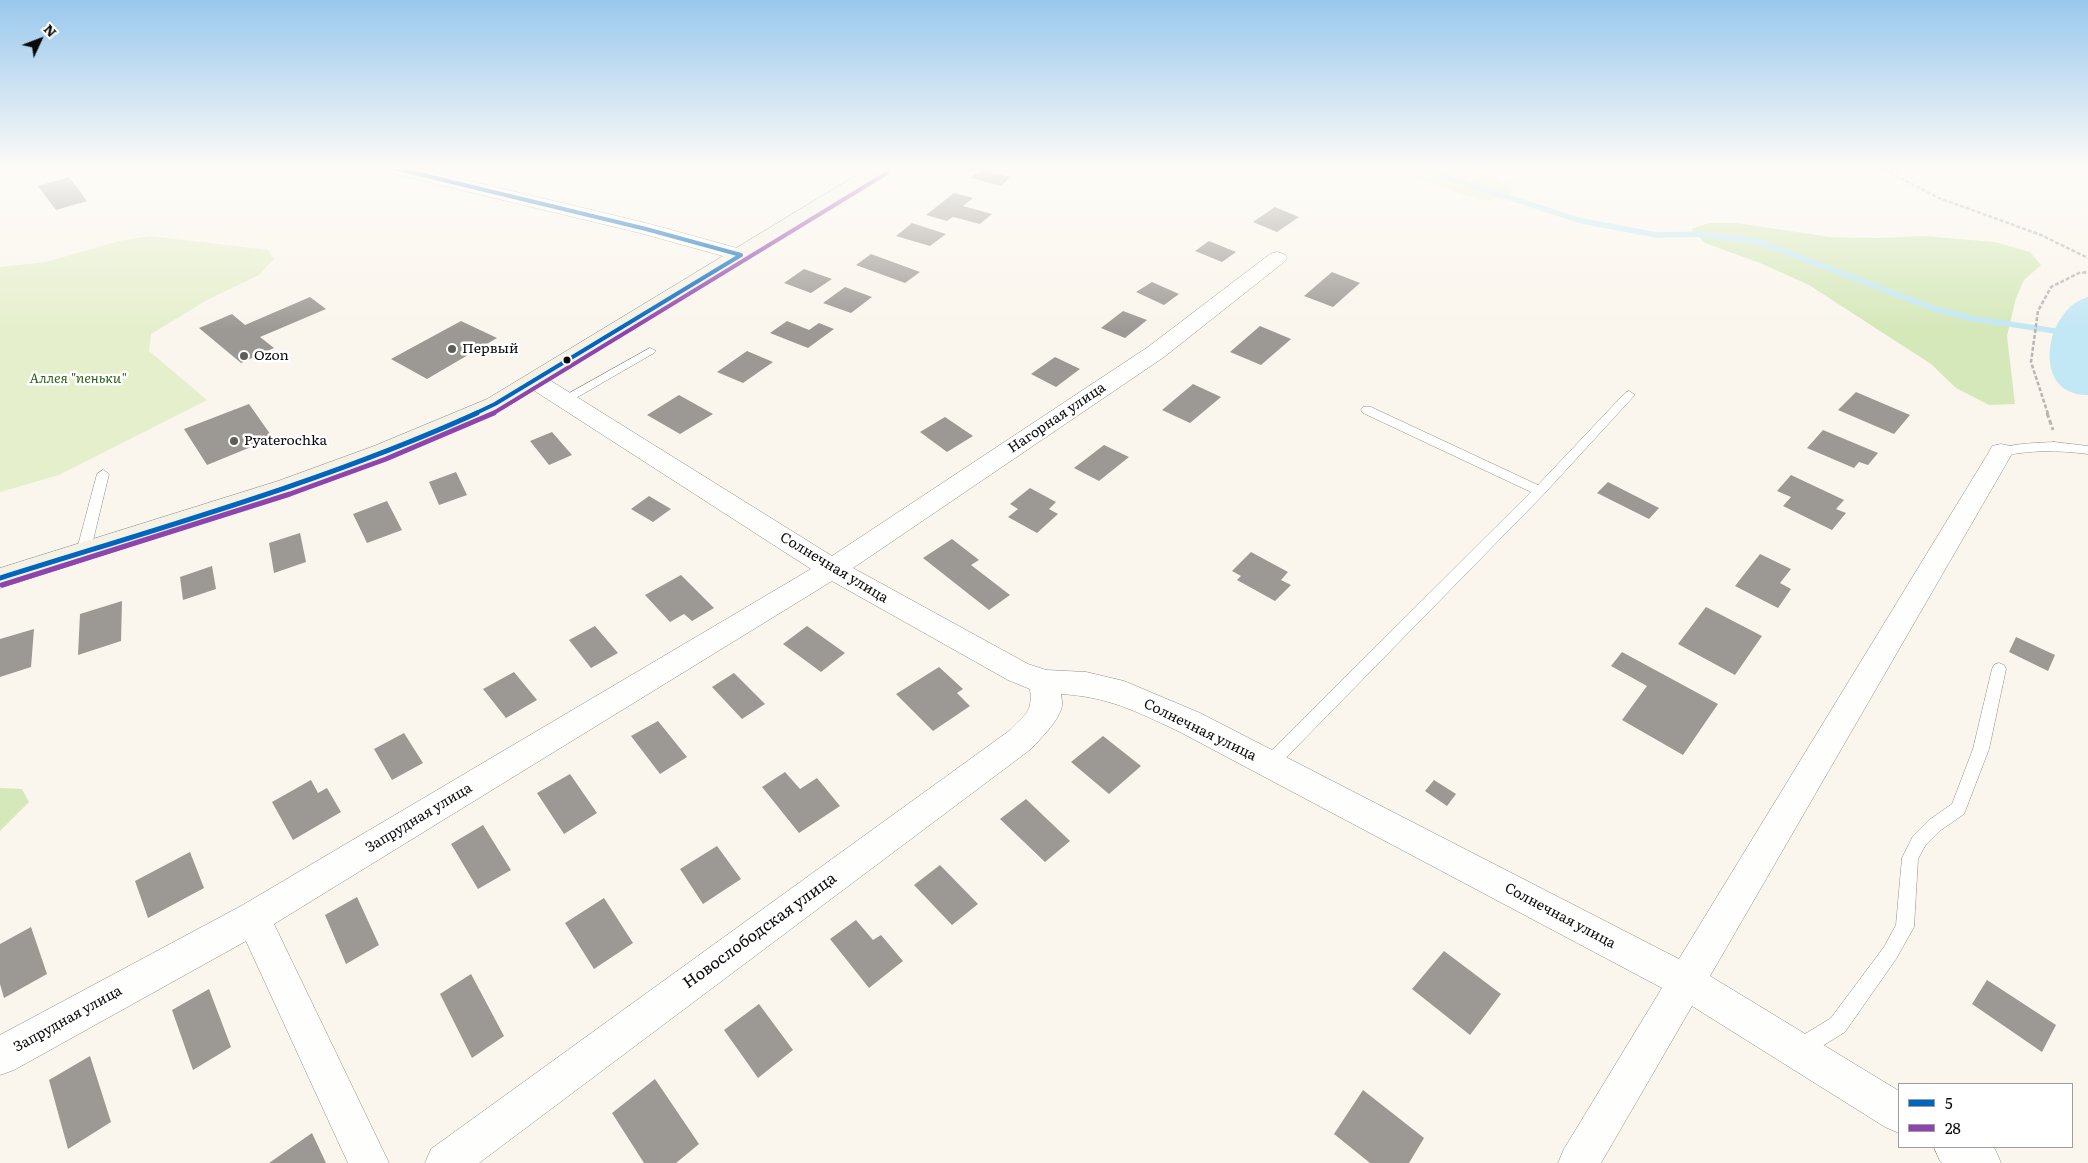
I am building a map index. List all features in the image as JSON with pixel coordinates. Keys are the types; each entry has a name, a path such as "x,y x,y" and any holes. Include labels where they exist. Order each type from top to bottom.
{"main road":[{"path":"0,578 287,487 383,452 495,404 796,221"}],"street":[{"path":"613,221 741,255"},
{"name":"Нагорная улица","path":"832,569 1156,352 1277,258"},
{"name":"Солнечная улица","path":"535,380 832,569 1018,672 1044,682 1086,684 1124,694 1189,722 1685,981 1898,1112"},
{"path":"1578,1163 2001,452"},
{"name":"Запрудная улица","path":"0,1056 253,918 832,569"},
{"name":"Новослободская улица","path":"445,1163 1020,740 1037,722 1048,706 1044,682"},
{"path":"253,918 369,1163"},
{"path":"1956,1148 1981,1163"}],"lane":[{"path":"565,399 650,352"},
{"path":"1270,764 1540,491 1629,394"},
{"path":"1367,410 1540,491"},
{"path":"2001,452 2031,447 2054,446 2088,450"},
{"path":"83,552 103,474"},
{"path":"1797,1050 1838,1025 1890,953 1905,927 1910,858 1918,841 1935,825 1958,809 1981,749 1999,669"}],"path":[{"path":"2003,221 2041,235 2088,258"},
{"path":"2054,446 2053,425 2032,362 2038,311 2051,287 2079,273 2088,272"}],"green space":[{"path":"1709,223 1737,223 1830,237 1878,238 1924,236 1995,242 2030,252 2041,265 2024,280 2016,298 2007,336 2015,404 1989,405 1956,388 1931,364 1809,285 1760,263 1705,243 1691,229"},
{"name":"Аллея \"пеньки\"","path":"150,236 268,250 274,259 259,275 207,300 151,334 149,351 207,400 59,475 0,492 0,267 46,262 119,241"},
{"path":"0,788 22,789 29,802 0,831"}],"water":[{"path":"2088,297 2088,395 2069,392 2057,382 2051,367 2050,351 2054,333 2062,317 2073,304"}],"building":[{"path":"969,221 983,221 980,224"},
{"path":"1254,221 1293,221 1277,232"},
{"path":"912,223 946,234 930,246 896,236"},
{"path":"1209,241 1236,252 1222,262 1195,251"},
{"path":"871,254 920,272 905,283 856,265"},
{"path":"804,269 832,279 811,293 784,283"},
{"path":"1332,272 1360,283 1333,307 1304,296"},
{"path":"1152,282 1179,294 1164,305 1136,292"},
{"path":"845,287 872,297 851,313 823,303"},
{"path":"310,297 326,309 260,337 274,348 241,363 199,328 232,314 245,325"},
{"path":"1123,311 1147,320 1125,338 1101,328"},
{"path":"461,321 497,338 427,379 391,359"},
{"path":"787,321 809,330 819,323 834,329 808,348 770,333"},
{"path":"1260,326 1291,339 1261,365 1230,352"},
{"path":"747,351 773,362 743,383 717,372"},
{"path":"1055,357 1080,369 1056,387 1031,374"},
{"path":"1193,384 1221,397 1190,423 1162,410"},
{"path":"1856,392 1910,415 1894,434 1838,410"},
{"path":"679,395 713,414 680,434 647,415"},
{"path":"249,404 273,438 207,465 184,429"},
{"path":"945,417 973,436 947,452 920,432"},
{"path":"1823,430 1878,453 1868,465 1859,462 1854,468 1807,448"},
{"path":"552,432 572,455 549,465 530,441"},
{"path":"1104,445 1129,457 1099,481 1074,468"},
{"path":"456,472 467,495 439,505 429,482"},
{"path":"1791,475 1844,500 1836,509 1846,513 1832,530 1783,506 1791,497 1777,491"},
{"path":"1608,482 1659,508 1649,519 1597,493"},
{"path":"1030,488 1056,502 1049,509 1058,514 1037,533 1008,517 1018,509 1010,504"},
{"path":"649,496 671,509 653,522 631,509"},
{"path":"387,501 402,530 367,543 353,514"},
{"path":"300,533 306,562 274,573 269,543"},
{"path":"952,539 979,560 971,565 1010,595 989,610 923,558"},
{"path":"1251,552 1288,572 1281,580 1291,585 1275,601 1237,580 1241,576 1232,571"},
{"path":"1760,554 1791,569 1780,583 1791,589 1778,608 1735,586"},
{"path":"212,566 216,589 183,600 180,577"},
{"path":"681,575 714,608 692,621 684,614 670,622 645,595"},
{"path":"122,601 121,641 78,655 80,614"},
{"path":"1706,607 1762,636 1735,675 1678,644"},
{"path":"595,626 618,653 591,668 569,640"},
{"path":"807,626 845,653 821,672 783,644"},
{"path":"34,629 31,667 0,677 0,639"},
{"path":"2016,637 2055,655 2048,671 2009,652"},
{"path":"1622,652 1718,704 1683,755 1622,720 1647,686 1611,666"},
{"path":"939,667 963,689 957,693 970,706 933,731 896,694"},
{"path":"514,672 537,700 506,718 483,689"},
{"path":"734,673 765,704 742,719 712,687"},
{"path":"658,721 687,757 660,774 631,736"},
{"path":"404,733 423,763 392,780 374,749"},
{"path":"1103,736 1141,766 1109,794 1071,762"},
{"path":"785,772 800,789 817,778 840,806 799,833 762,787"},
{"path":"570,774 597,813 564,834 537,793"},
{"path":"311,780 318,793 327,788 341,812 293,840 272,802"},
{"path":"1434,780 1456,794 1447,806 1425,791"},
{"path":"1026,799 1070,841 1045,862 1000,819"},
{"path":"483,825 511,870 478,889 451,844"},
{"path":"717,846 741,879 703,904 680,869"},
{"path":"190,852 204,888 148,918 135,881"},
{"path":"940,865 978,904 952,925 914,885"},
{"path":"357,897 379,945 346,964 325,915"},
{"path":"604,898 633,943 594,969 565,923"},
{"path":"856,920 873,940 881,935 903,961 869,988 830,939"},
{"path":"31,927 47,974 4,998 0,984 0,944"},
{"path":"1444,951 1501,994 1470,1035 1412,989"},
{"path":"471,974 504,1036 472,1058 440,994"},
{"path":"1987,980 2056,1025 2042,1052 1972,1004"},
{"path":"209,989 231,1047 193,1070 172,1010"},
{"path":"759,1004 793,1050 758,1078 724,1030"},
{"path":"90,1056 111,1122 68,1149 49,1080"},
{"path":"655,1079 699,1144 676,1163 644,1163 612,1113"},
{"path":"1363,1090 1424,1138 1409,1163 1370,1163 1334,1134"},
{"path":"312,1133 326,1163 269,1163"}],"waterway":[{"path":"1583,221 1657,235 1698,234 1760,242 1935,309 1970,318 2055,331"}],"transit line":[{"name":"5","path":"614,221 741,255"},
{"name":"28","path":"2,585 290,494 386,459 498,411 808,221"},
{"name":"5","path":"0,578 287,487 443,428 495,404 741,255"}],"place":[{"name":"Первый","path":"452,349"},
{"name":"Ozon","path":"244,356"},
{"name":"Pyaterochka","path":"234,441"}]}
